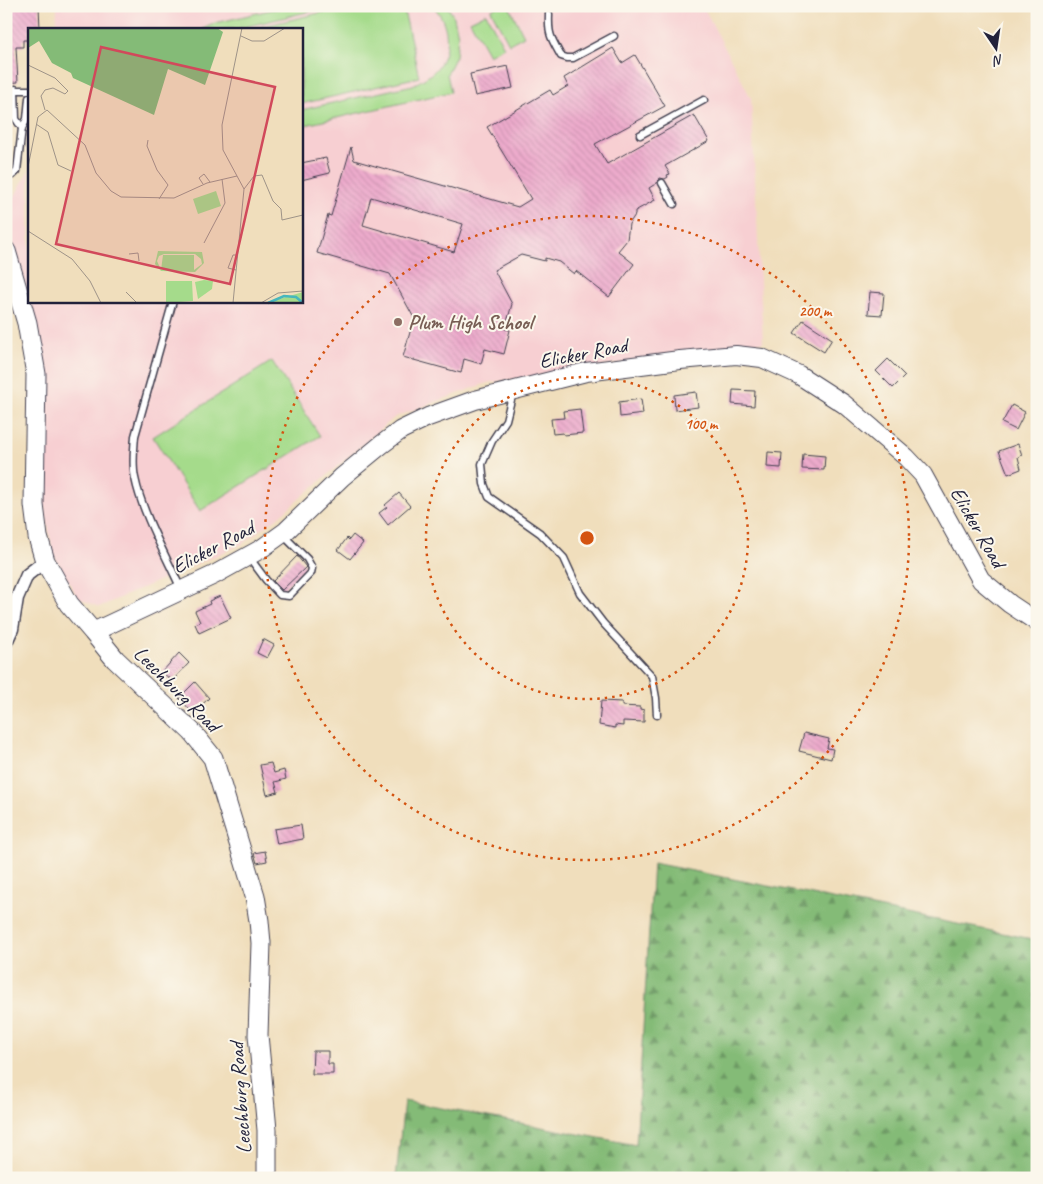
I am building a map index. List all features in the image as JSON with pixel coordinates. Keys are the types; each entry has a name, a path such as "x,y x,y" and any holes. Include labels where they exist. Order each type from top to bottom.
{"main road":[{"name":"Leechburg Road","path":"6,251 27,323 36,374 34,505 38,537 46,561 69,604 92,632 115,659 174,714 213,758 255,896 259,921 258,1035 267,1130 266,1178"}],"street":[{"name":"Elicker Road","path":"92,632 214,575 261,549 282,534 342,477 401,430 428,417 475,400 586,372 736,355 762,358 799,375 844,404 906,457 923,475 982,580 1010,604 1037,622"},
{"path":"6,642 12,629 16,598 27,575 46,561"}],"lane":[{"path":"549,14 549,36 564,58 573,58 614,36"},
{"path":"15,89 16,119 22,128"},
{"path":"6,90 28,90"},
{"path":"640,135 704,100"},
{"path":"9,176 17,171 22,128 27,118 28,108"},
{"path":"662,183 674,204"},
{"path":"173,302 135,436 133,457 135,478 143,503 182,590"},
{"path":"513,390 506,420 492,441 482,464 484,484 489,497 540,533 564,558 580,593 603,622 652,676 657,715"},
{"path":"248,556 280,595 289,596 311,573 312,568 307,559 282,534"}],"shaded area":[{"name":"Plum High School","path":"57,6 703,6 751,98 763,342 487,383 395,417 277,518 242,544 99,607 78,598 53,554 43,500 29,302 302,302 302,28 56,28"},
{"path":"28,172 28,297 6,224 6,212"}],"green space":[{"path":"287,6 333,6 240,28 205,28 215,23"},
{"path":"349,6 403,6 419,77 302,104 302,28 255,28"},
{"path":"433,6 447,6 454,17 458,36 456,56 447,74 451,92 302,126 302,110 413,85 432,73 442,60 446,44 445,28 438,12"},
{"path":"497,6 509,6 524,36 509,44 491,10"},
{"path":"486,13 504,47 489,55 470,21"},
{"path":"272,361 320,436 200,511 153,437"},
{"path":"653,863 1037,940 1037,1178 396,1178 404,1101 636,1145"}],"building":[{"path":"6,6 39,6 40,28 28,28 28,40 23,40 23,47 16,47 18,82 6,83"},
{"path":"613,48 622,63 635,55 665,106 595,144 607,164 694,115 709,141 665,166 670,174 667,175 668,177 665,179 660,178 657,183 649,188 655,200 635,211 635,215 629,224 627,240 618,251 634,264 609,297 576,271 574,274 559,262 545,258 545,261 521,255 494,270 512,304 505,329 510,330 504,354 485,349 481,364 464,359 461,373 403,357 414,318 390,274 317,253 328,215 331,216 351,147 354,160 518,207 531,199 487,127 550,90 553,95 568,86 564,78","holes":["371,197 463,224 454,252 363,225"]},
{"path":"508,66 513,88 475,96 470,74"},
{"path":"326,158 330,173 302,180 302,163"},
{"path":"870,292 884,293 882,315 868,314"},
{"path":"803,320 832,339 824,352 794,333"},
{"path":"888,359 905,376 893,388 876,371"},
{"path":"733,390 755,391 754,406 732,404"},
{"path":"696,392 698,407 675,410 674,395"},
{"path":"641,399 643,414 620,417 619,402"},
{"path":"1012,405 1025,412 1016,430 1002,423"},
{"path":"580,409 583,433 553,434 551,419 564,418 563,411"},
{"path":"1018,444 1022,455 1018,457 1021,469 1008,474 999,451"},
{"path":"768,452 782,453 781,468 767,467"},
{"path":"803,454 825,456 824,470 802,469"},
{"path":"399,493 410,506 388,525 379,513"},
{"path":"353,535 363,543 350,559 338,550 347,538 349,540"},
{"path":"297,556 306,567 282,590 273,581"},
{"path":"220,596 231,618 199,633 195,624 200,622 195,611 210,604 209,601"},
{"path":"263,639 274,645 267,658 257,653"},
{"path":"179,653 189,663 172,681 162,672"},
{"path":"195,682 209,698 193,713 179,698"},
{"path":"601,701 622,702 622,706 640,707 640,709 644,710 644,722 623,721 623,726 615,725 615,728 599,725"},
{"path":"804,733 829,739 827,748 833,749 831,759 799,751"},
{"path":"271,763 274,773 284,770 286,779 275,782 278,792 267,795 260,765"},
{"path":"301,825 303,839 277,844 274,829"},
{"path":"265,851 267,861 257,863 254,853"},
{"path":"313,1051 328,1051 328,1064 333,1064 333,1074 312,1074"}],"place":[{"name":"Plum High School","path":"398,322"}]}
